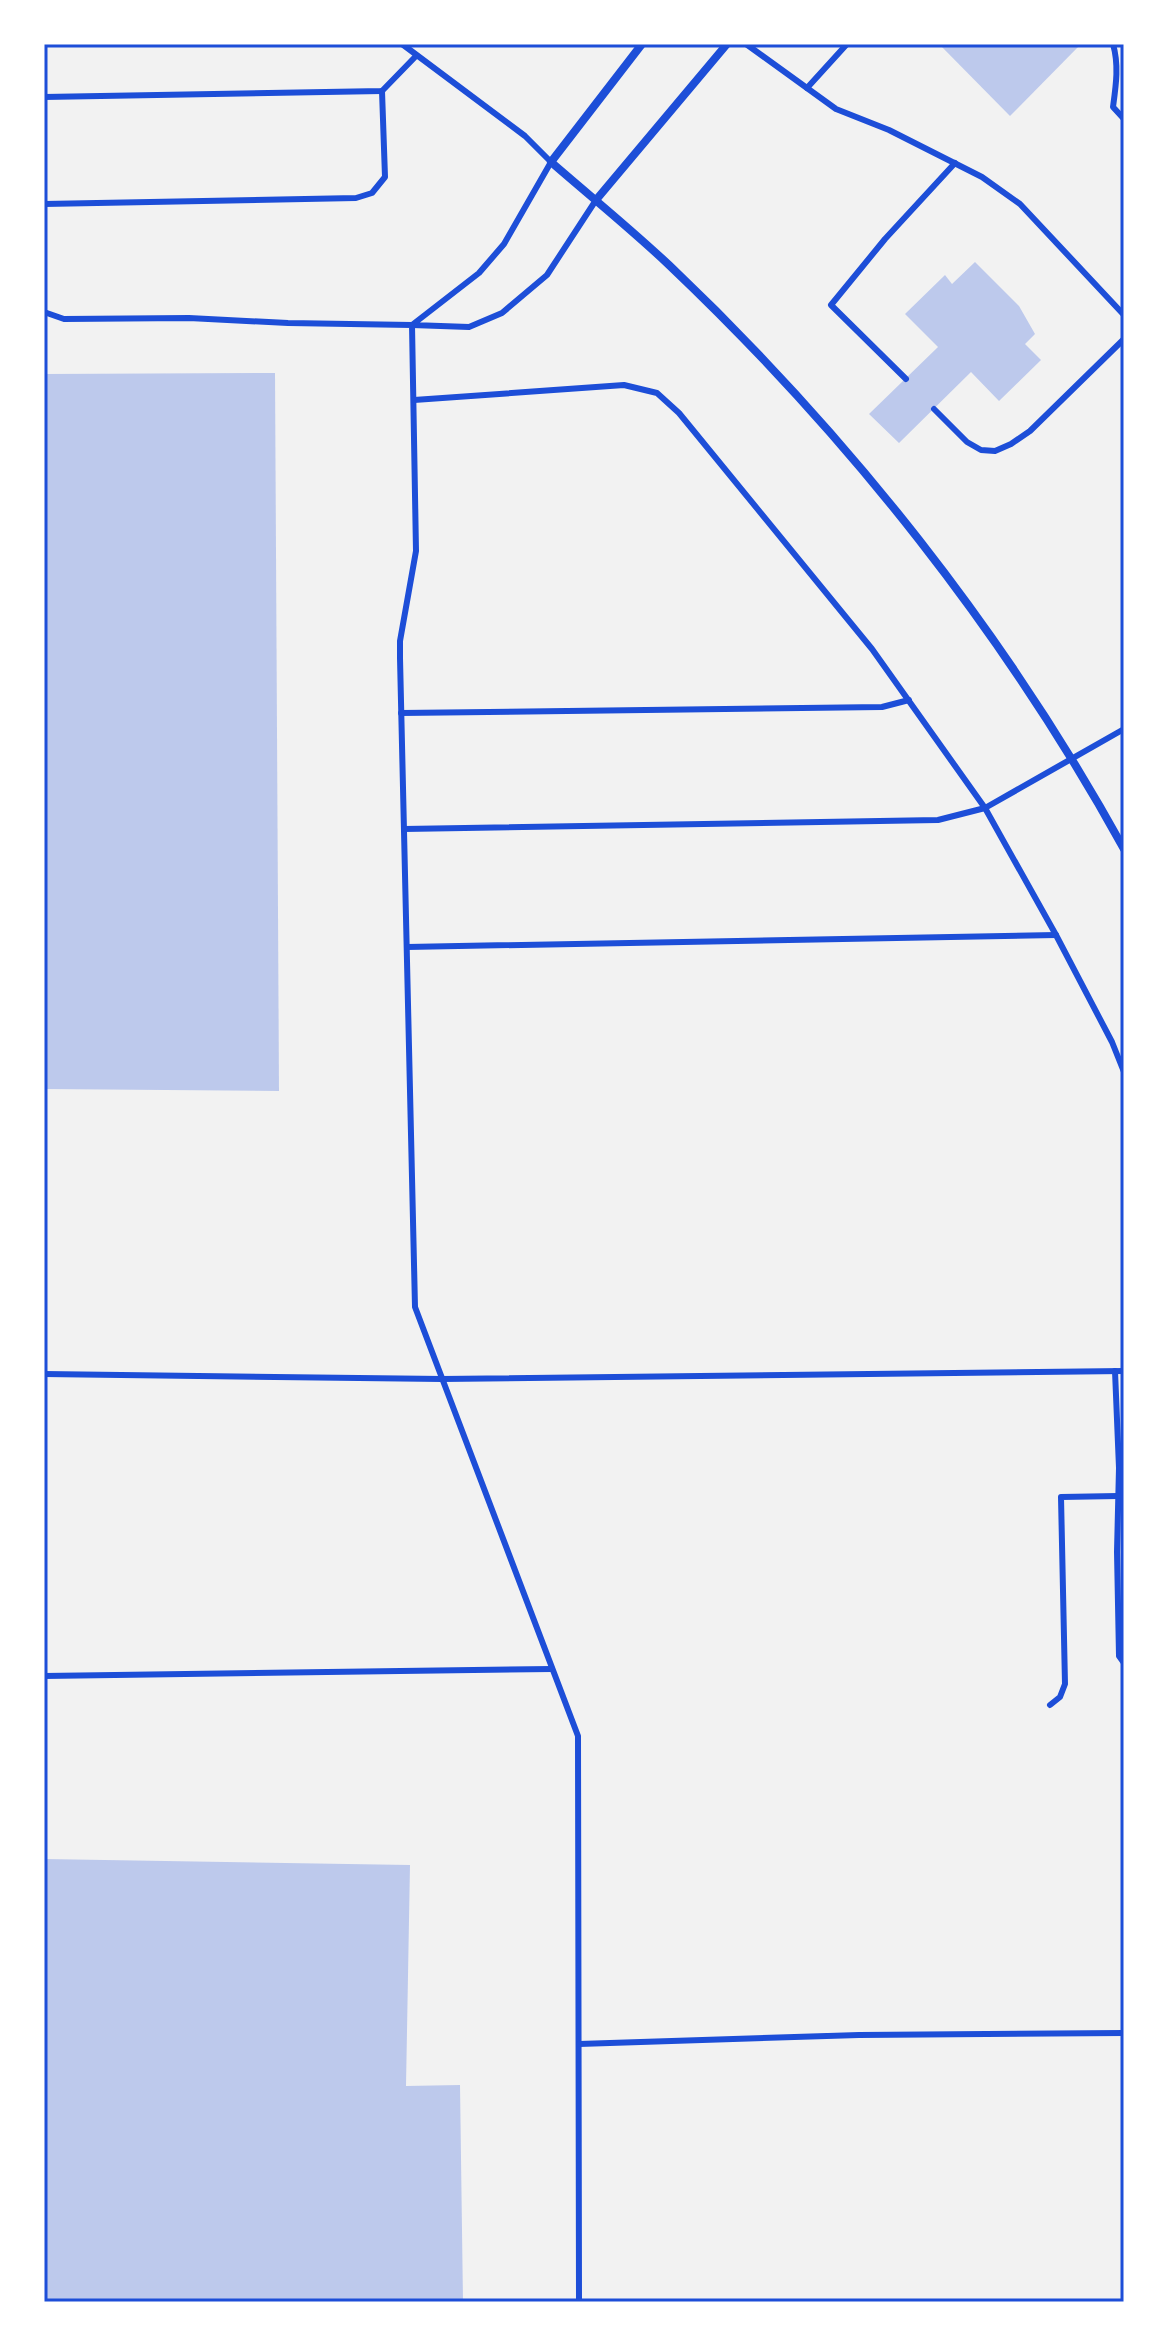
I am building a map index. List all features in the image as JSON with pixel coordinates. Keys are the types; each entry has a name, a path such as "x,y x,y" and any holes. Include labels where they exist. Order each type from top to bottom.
{"street":[{"path":"642,44 551,162 669,265 786,383 893,508 988,632 1072,758 1124,849"},
{"path":"596,200 727,44"}],"lane":[{"path":"402,44 525,136 551,162 504,244 479,273 412,325"},
{"path":"746,44 836,109 889,130 955,163 982,177 1020,204 1124,315"},
{"path":"807,88 847,44"},
{"path":"1113,44 1117,80 1113,107 1124,119"},
{"path":"44,97 382,91 416,56"},
{"path":"44,204 356,198 372,193 385,177 382,91"},
{"path":"906,379 831,305 885,239 955,163"},
{"path":"45,313 64,319 189,318 469,327 502,313 547,275 596,200"},
{"path":"412,325 416,551 400,641 415,1307 578,1736 579,2302"},
{"path":"934,409 967,442 981,450 995,451 1030,431 1124,339"},
{"path":"414,400 624,385 657,393 679,413 872,649 985,808 1056,935 1112,1042 1124,1072"},
{"path":"401,713 882,707 909,700"},
{"path":"404,829 938,820 985,808 1124,729"},
{"path":"407,947 1056,935"},
{"path":"1115,1371 1121,1468 1118,1496 1119,1656 1124,1663"},
{"path":"44,1374 442,1379 1124,1371"},
{"path":"1050,1705 1060,1697 1065,1684 1061,1497 1118,1496"},
{"path":"44,1676 552,1669"},
{"path":"579,2044 859,2035 1124,2033"}],"building":[{"path":"939,44 1081,44 1010,116"},
{"path":"975,262 1019,306 1035,334 1025,344 1041,360 999,401 971,372 899,443 869,414 938,347 905,314 945,275 952,284"},
{"path":"275,373 279,1091 44,1089 44,374"},
{"path":"44,1859 410,1865 406,2086 460,2085 463,2302 44,2302"}]}
